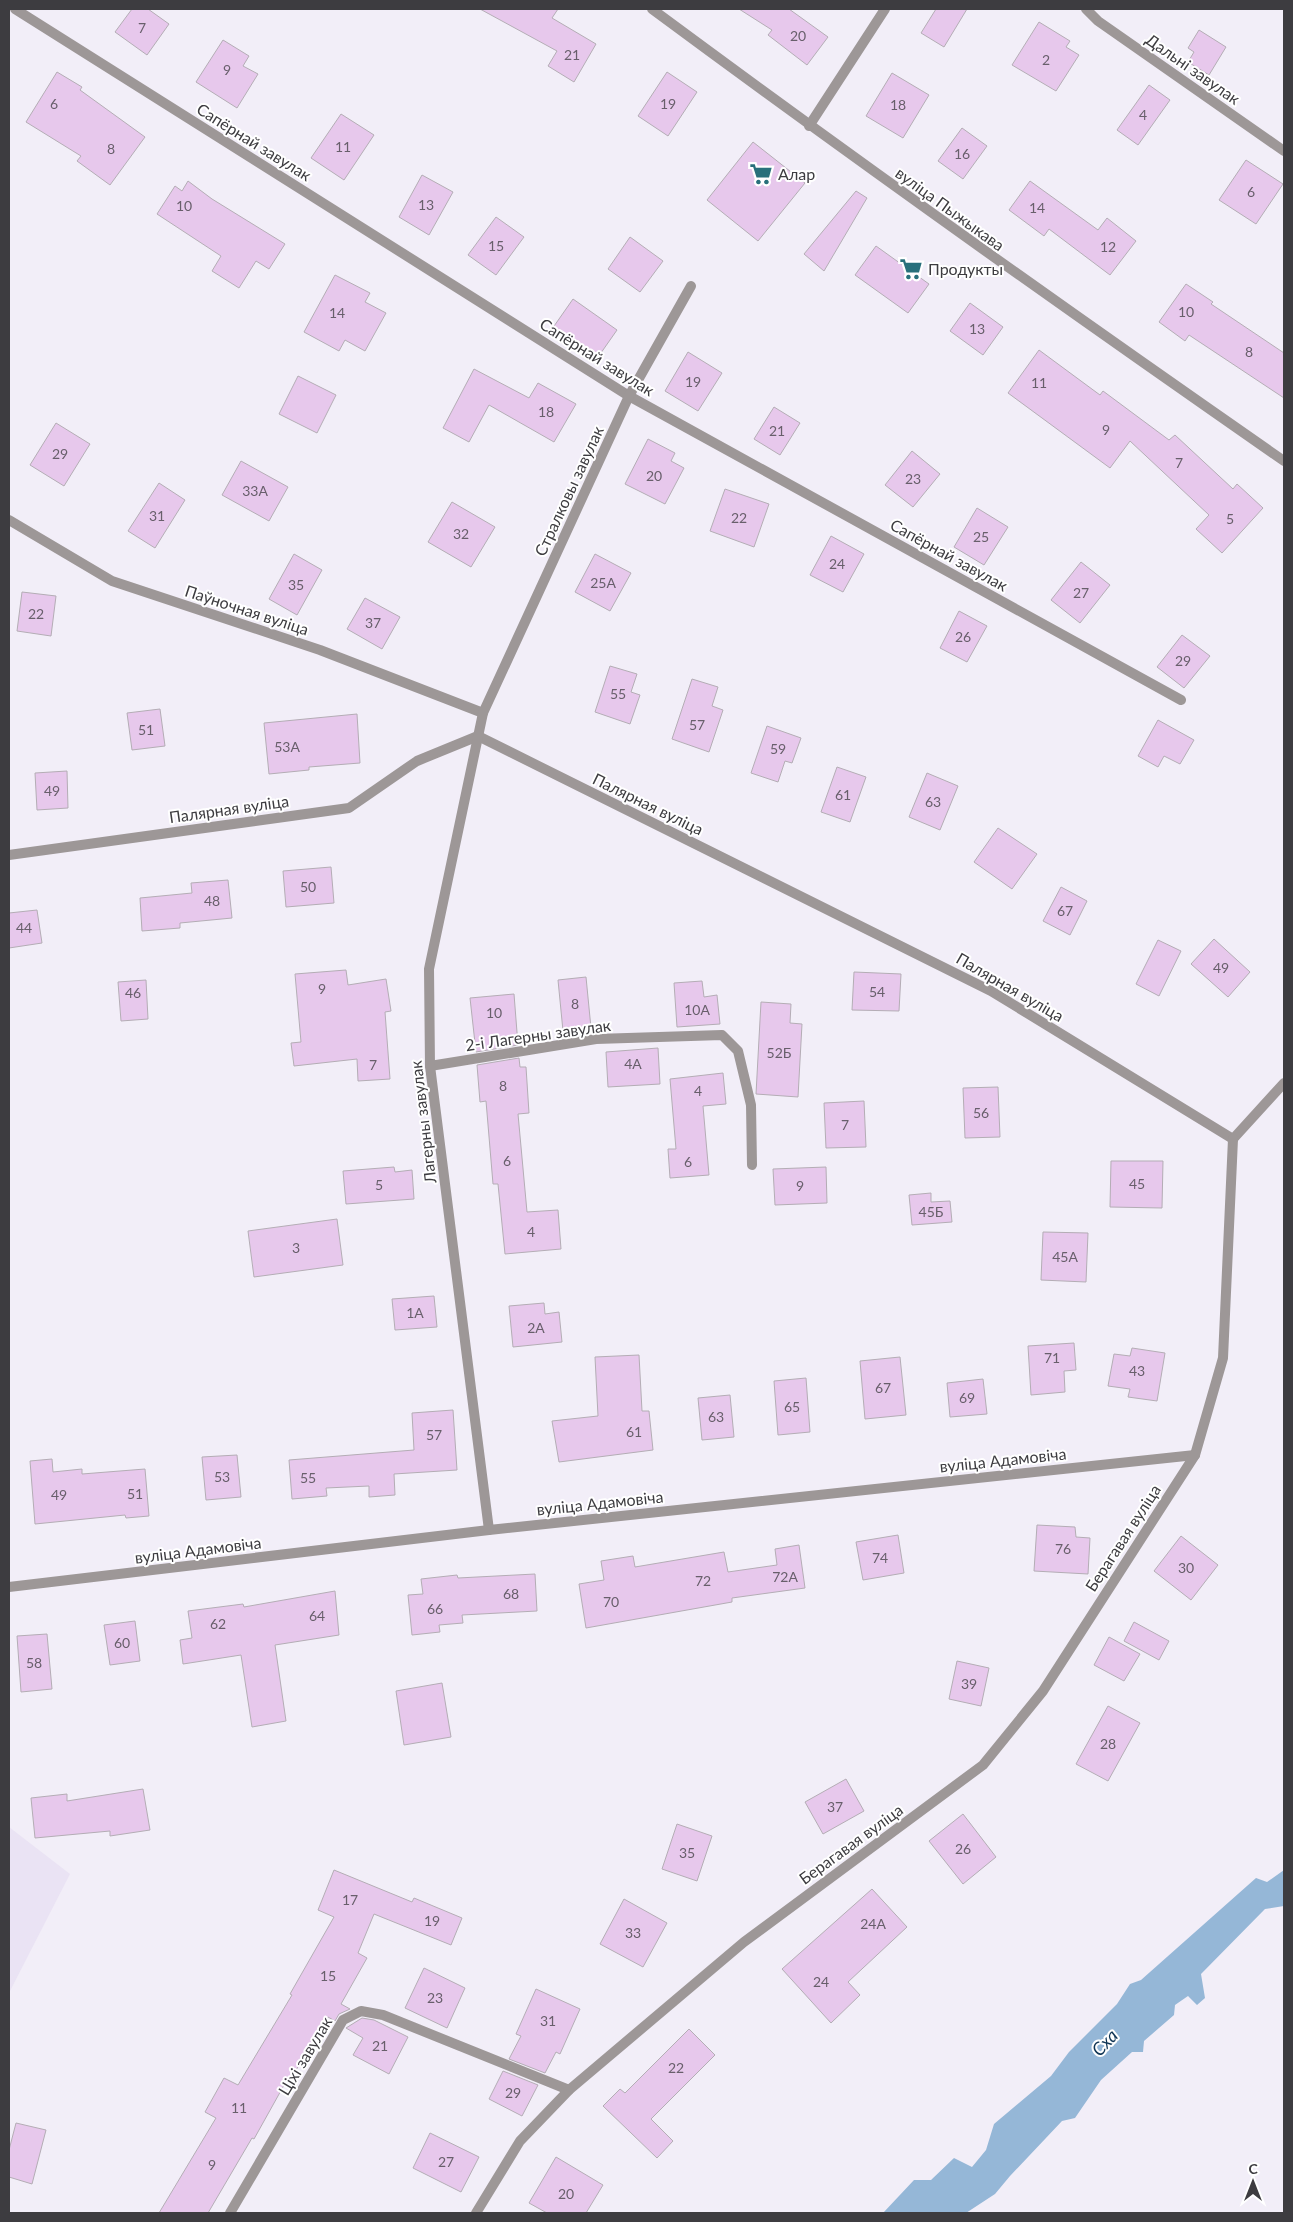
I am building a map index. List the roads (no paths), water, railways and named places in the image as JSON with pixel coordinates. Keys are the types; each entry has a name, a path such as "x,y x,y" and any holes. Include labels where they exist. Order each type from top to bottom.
{"street":[{"name":"Сапёрнай завулак","path":"15,9 629,396 1181,700"},
{"name":"вуліца Пыжыкава","path":"652,9 809,126 1042,293 1284,461"},
{"path":"809,126 885,9"},
{"name":"Дальні завулак","path":"1086,9 1098,21 1284,151"},
{"name":"Стралковы завулак","path":"483,713 629,396 691,286"},
{"name":"Паўночная вуліца","path":"9,520 112,581 320,650 483,713"},
{"name":"Лагерны завулак","path":"483,713 429,969 430,1066 489,1530"},
{"name":"Палярная вуліца","path":"9,855 349,808 417,761 478,736 991,991 1233,1139"},
{"name":"2-і Лагерны завулак","path":"430,1066 596,1039 722,1035 738,1051 751,1105 752,1165"},
{"path":"1233,1139 1284,1083"},
{"name":"Берагавая вуліца","path":"476,2213 520,2141 570,2090 744,1942 983,1765 1043,1691 1195,1454 1223,1358 1233,1139"},
{"name":"вуліца Адамовіча","path":"9,1587 489,1530 1195,1454"},
{"name":"Ціхі завулак","path":"230,2213 343,2020 361,2011 383,2015 570,2090"}],"water":[{"name":"Сха","path":"1284,1870 1284,1906 1265,1909 1201,1974 1205,1998 1197,2005 1188,1996 1175,2005 1174,2015 1144,2041 1143,2052 1132,2052 1101,2080 1075,2118 1062,2121 995,2194 966,2213 883,2213 914,2180 931,2180 954,2158 972,2167 986,2150 994,2124 1051,2076 1069,2052 1117,2004 1130,1984 1141,1980 1256,1878 1267,1882"}],"place":[{"name":"Алар","path":"761,174"},
{"name":"Продукты","path":"911,269"}]}
